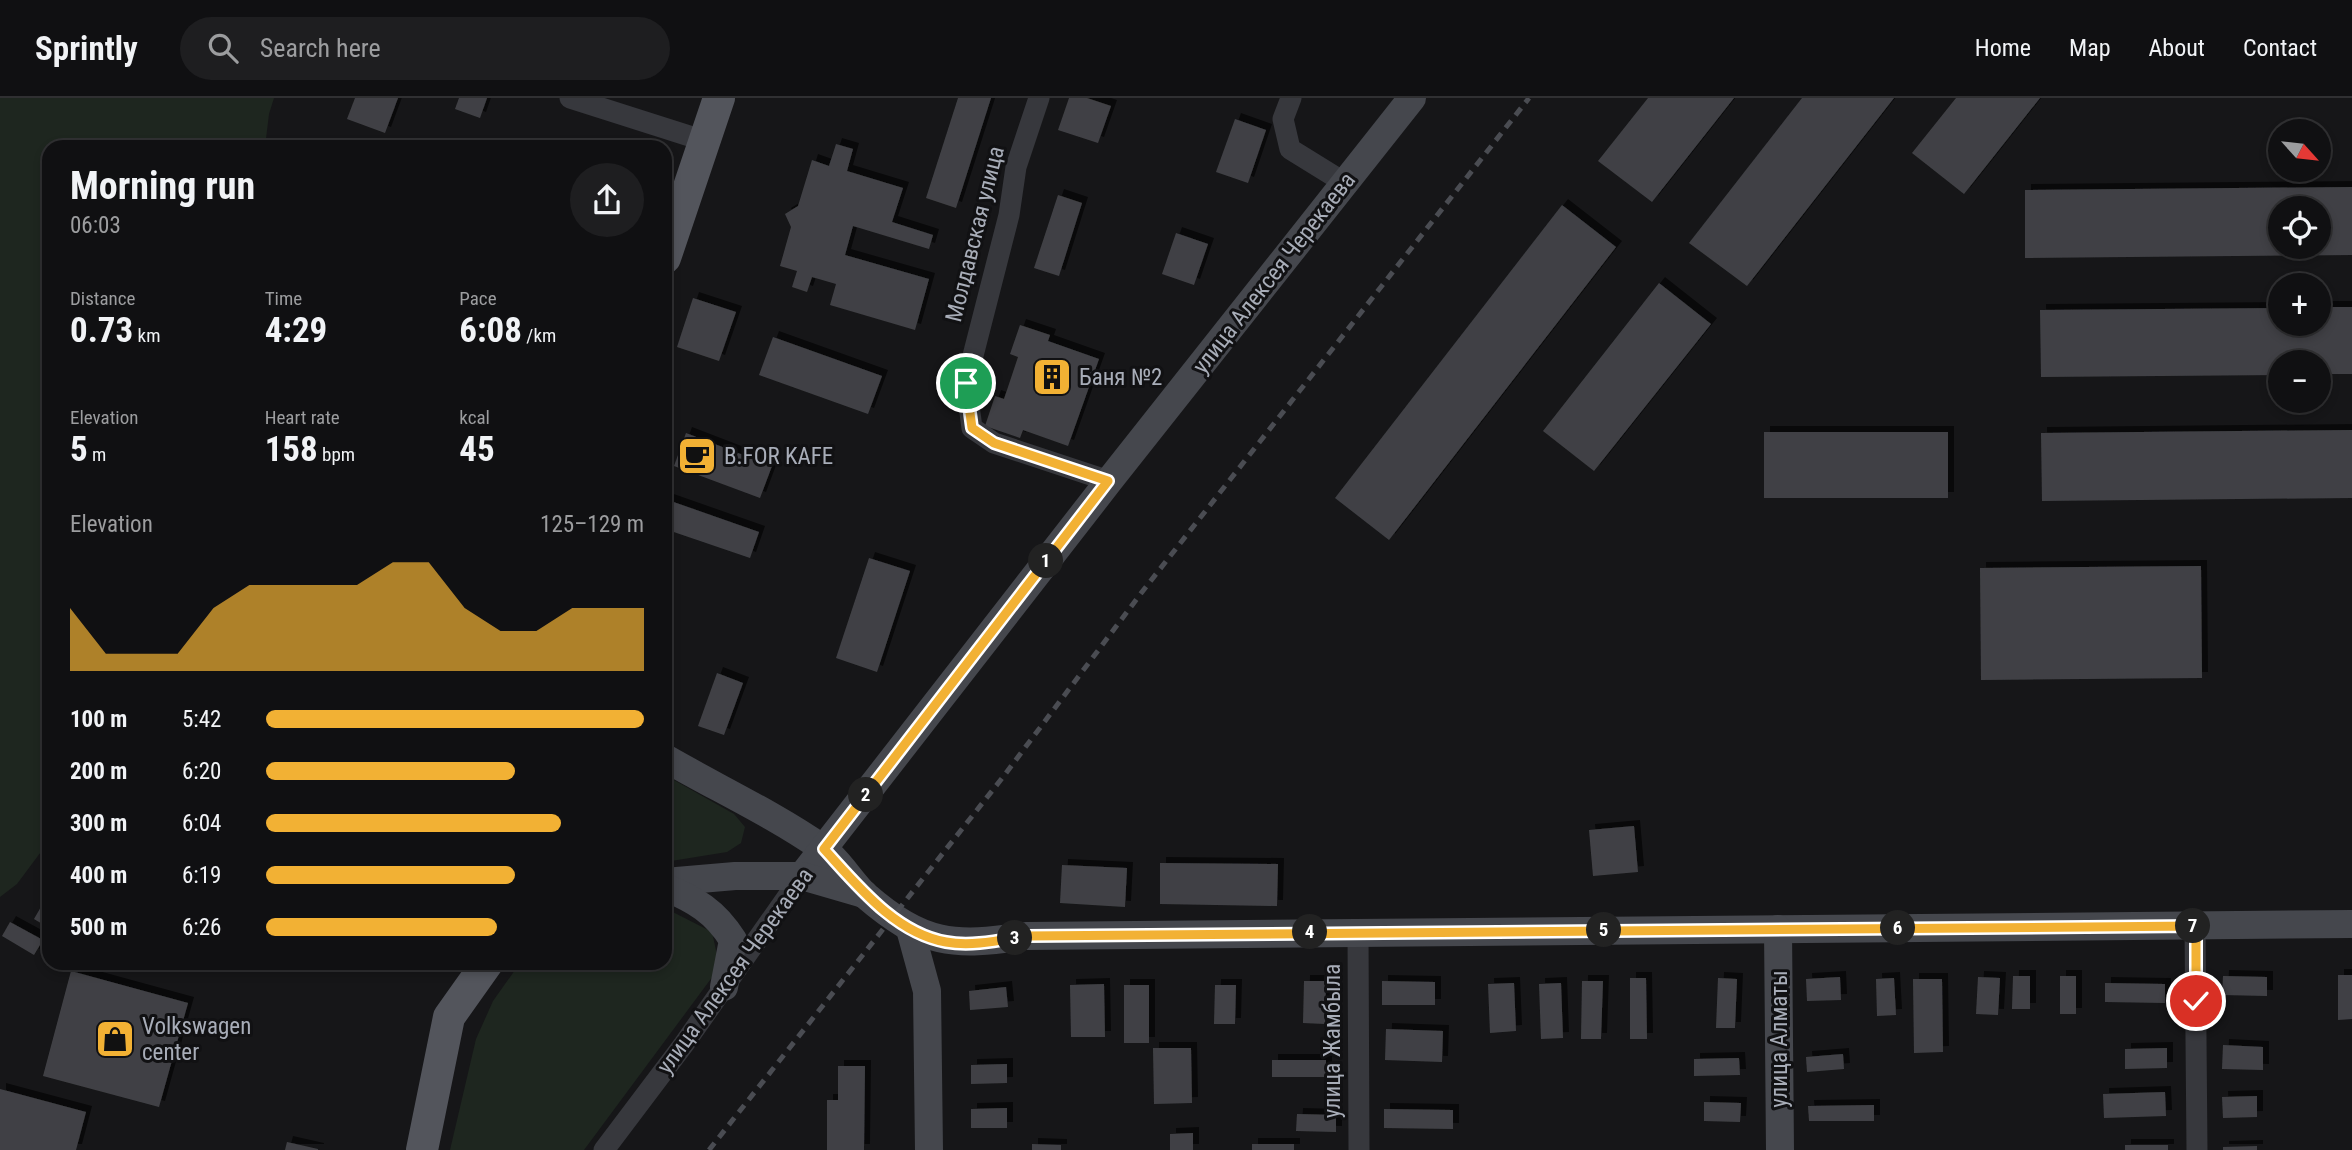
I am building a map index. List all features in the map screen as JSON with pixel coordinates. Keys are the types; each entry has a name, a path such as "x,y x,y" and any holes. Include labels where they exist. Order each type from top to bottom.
{"main road":[{"path":"672,238 719,98"},
{"path":"420,1150 459,970"},
{"path":"449,1017 482,970"}],"street":[{"path":"570,98 705,141"},
{"name":"Молдавская улица","path":"1039,98 1016,167 1009,215 966,383 972,428 994,443 1108,481"},
{"path":"1291,98 1283,119 1290,149 1345,183"},
{"name":"улица Алексея Черекаева","path":"604,1150 803,876 1108,481 1412,98"},
{"path":"672,762 824,849 864,894 910,929 946,942 981,943 1026,936 1358,931 2352,923"},
{"path":"672,883 735,876 803,876 864,894"},
{"path":"672,888 699,901 720,920 733,940 724,987"},
{"path":"2196,926 2197,1150"},
{"path":"910,929 927,990 929,1150"},
{"name":"улица Алматы","path":"1778,929 1780,1150"},
{"name":"улица Жамбыла","path":"1358,931 1359,1150"}],"shaded area":[{"path":"0,98 274,98 266,140 42,140 42,850 17,884 0,897"},
{"path":"672,779 734,814 745,827 741,843 727,852 672,861"},
{"path":"672,912 712,932 717,955 713,976 584,1150 450,1150 476,1039 493,1001 515,970 672,970"}],"building":[{"path":"355,98 398,98 385,133 347,119"},
{"path":"459,98 487,98 480,118 455,109"},
{"path":"958,98 991,98 956,208 926,198"},
{"path":"1069,98 1087,98 1111,106 1098,143 1058,130"},
{"path":"1648,98 1734,98 1652,202 1598,161"},
{"path":"1802,98 1894,98 1747,286 1689,243"},
{"path":"1956,98 2040,98 1964,194 1912,153"},
{"path":"1235,119 1266,130 1248,183 1216,172"},
{"path":"836,144 853,149 847,171 903,188 892,222 933,235 929,249 853,226 845,255 929,279 915,330 830,305 836,284 812,277 807,292 792,287 797,271 780,266 791,227 785,214 798,206 812,160 829,166"},
{"path":"2352,187 2352,255 2331,255 2331,196 2268,196 2268,256 2025,258 2025,190"},
{"path":"1058,195 1082,203 1059,276 1034,268"},
{"path":"1562,205 1616,247 1389,540 1335,498"},
{"path":"1176,233 1208,244 1194,285 1162,274"},
{"path":"1659,283 1711,324 1594,471 1543,431"},
{"path":"693,298 736,312 719,361 677,347"},
{"path":"2331,307 2352,307 2352,374 2331,374 2331,350 2268,350 2268,375 2041,377 2040,310 2268,308 2268,336 2331,336"},
{"name":"Баня №2","path":"1020,325 1050,335 1048,341 1099,359 1068,446 1023,430 1020,438 985,426 995,396 1004,399 1018,357 1010,354"},
{"path":"773,337 882,376 868,414 759,375"},
{"path":"2352,430 2352,498 2042,501 2041,433"},
{"path":"1764,432 1948,432 1948,498 1764,498"},
{"path":"686,433 772,466 760,498 674,466"},
{"path":"672,501 759,532 750,558 672,531"},
{"path":"869,558 910,571 877,672 836,658"},
{"path":"2201,566 2202,678 1981,680 1980,568"},
{"path":"717,673 743,683 724,735 698,726"},
{"path":"1634,826 1638,872 1593,876 1589,830"},
{"path":"1160,863 1278,864 1277,906 1160,904"},
{"path":"1062,865 1127,868 1125,907 1060,903"},
{"path":"42,905 42,924 34,919"},
{"path":"10,922 42,942 34,955 2,936"},
{"name":"Volkswagen center","path":"71,971 188,1003 159,1107 43,1076"},
{"path":"2338,975 2352,975 2352,1019 2338,1020"},
{"path":"2013,976 2030,976 2030,1009 2012,1009"},
{"path":"2060,976 2076,976 2076,1014 2060,1014"},
{"path":"2223,976 2267,977 2267,996 2222,995"},
{"path":"1840,977 1841,1000 1807,1001 1806,979"},
{"path":"1978,977 2000,978 1998,1015 1976,1014"},
{"path":"1630,978 1646,978 1647,1039 1630,1039"},
{"path":"1718,978 1737,979 1735,1028 1716,1028"},
{"path":"1894,978 1896,1015 1877,1016 1876,979"},
{"path":"1913,979 1942,979 1943,1052 1914,1053"},
{"path":"1304,981 1326,981 1325,1024 1303,1023"},
{"path":"1382,981 1435,982 1435,1005 1382,1005"},
{"path":"1582,981 1603,981 1601,1039 1581,1039"},
{"path":"1514,983 1516,1031 1490,1033 1488,984"},
{"path":"1561,983 1563,1038 1541,1039 1539,984"},
{"path":"2105,983 2165,984 2165,1003 2105,1002"},
{"path":"1104,984 1105,1037 1071,1037 1070,985"},
{"path":"1124,985 1149,985 1149,1043 1124,1043"},
{"path":"1215,985 1236,985 1235,1024 1214,1024"},
{"path":"1006,987 1008,1007 970,1010 969,991"},
{"path":"1386,1029 1443,1031 1442,1062 1385,1060"},
{"path":"2223,1045 2263,1047 2263,1070 2222,1069"},
{"path":"1153,1048 1191,1048 1192,1103 1154,1104"},
{"path":"2167,1048 2167,1068 2125,1069 2125,1049"},
{"path":"1843,1054 1844,1069 1807,1072 1806,1057"},
{"path":"1739,1058 1740,1075 1694,1076 1694,1059"},
{"path":"1272,1060 1326,1060 1326,1077 1272,1077"},
{"path":"1007,1064 1007,1083 971,1084 971,1065"},
{"path":"838,1066 865,1066 864,1150 827,1150 827,1100 838,1100"},
{"path":"0,1089 86,1112 76,1150 0,1150"},
{"path":"2165,1092 2166,1116 2104,1118 2103,1094"},
{"path":"2257,1096 2257,1117 2223,1118 2222,1097"},
{"path":"1704,1102 1741,1103 1740,1122 1704,1121"},
{"path":"1874,1105 1874,1121 1809,1121 1808,1106"},
{"path":"1007,1108 1007,1128 971,1128 971,1109"},
{"path":"1384,1109 1453,1110 1453,1129 1384,1128"},
{"path":"1297,1114 1336,1115 1336,1132 1296,1131"},
{"path":"1193,1133 1193,1150 1170,1150 1170,1134"},
{"path":"287,1142 318,1149 318,1150 285,1150"},
{"path":"1032,1144 1061,1145 1061,1150 1032,1150"},
{"path":"1252,1144 1294,1144 1294,1150 1252,1150"},
{"path":"2125,1145 2168,1145 2168,1150 2125,1150"},
{"path":"2257,1146 2257,1150 2223,1150 2223,1147"}],"railway":[{"path":"709,1150 1003,777 1142,592 1529,98"}],"place":[{"name":"Баня №2","path":"1052,377"},
{"name":"B.FOR KAFE","path":"697,456"},
{"name":"Volkswagen center","path":"115,1039"}],"route":[{"path":"966,383 972,428 994,443 1108,481 824,849 864,894 910,929 946,942 981,943 1026,936 1358,931 2196,926 2196,1001"}]}
